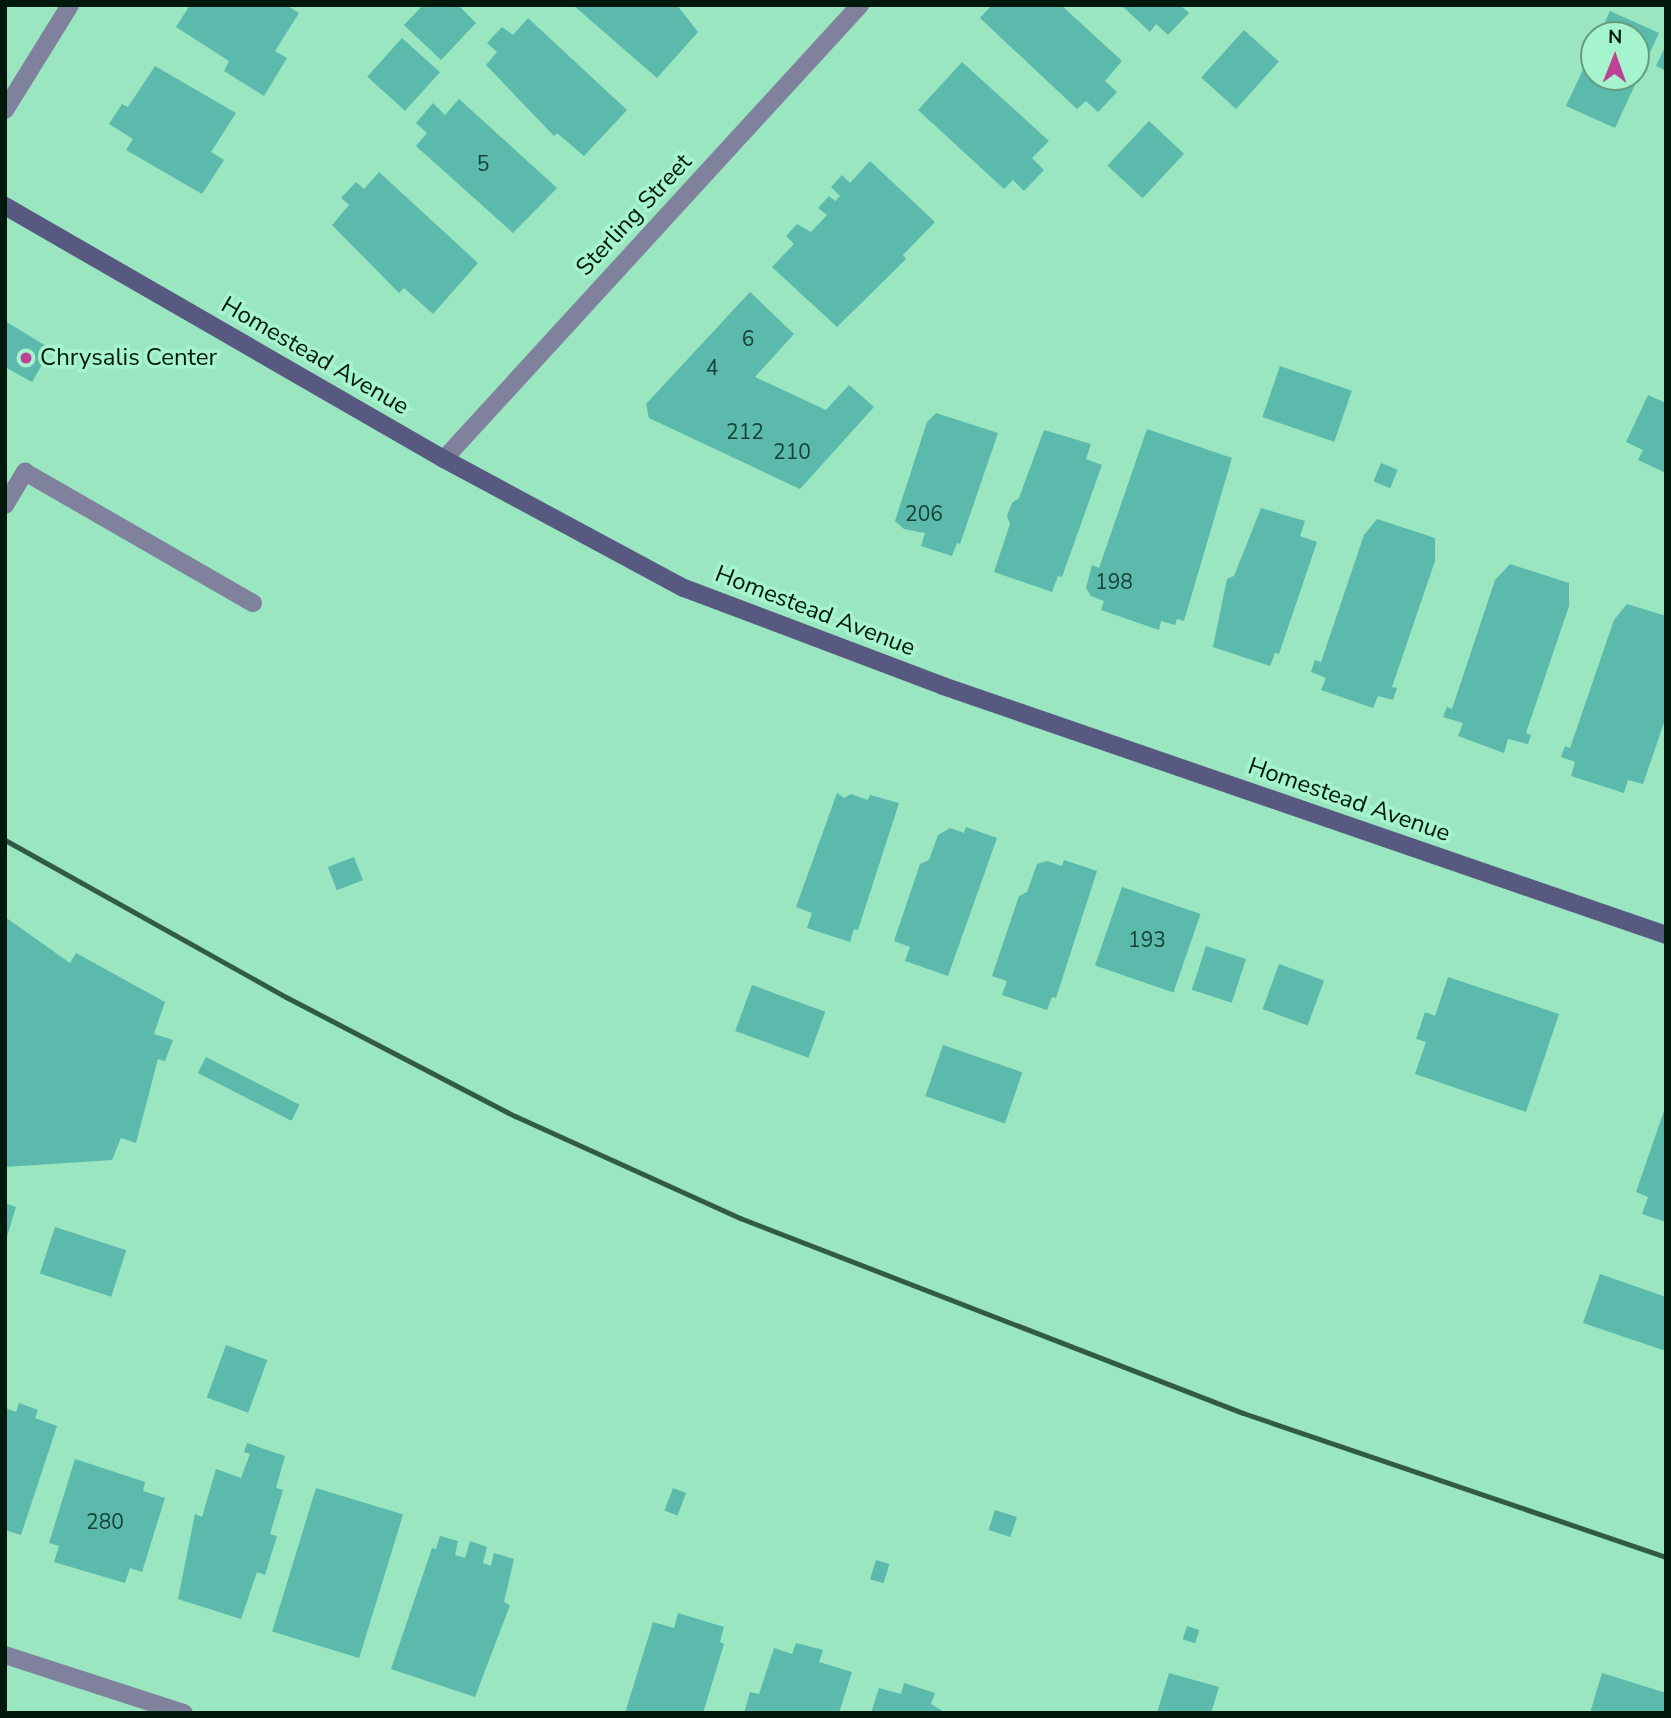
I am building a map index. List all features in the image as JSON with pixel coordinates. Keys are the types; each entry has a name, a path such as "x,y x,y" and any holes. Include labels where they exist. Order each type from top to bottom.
{"main road":[{"name":"Homestead Avenue","path":"5,206 444,458 684,588 943,686 1666,935"}],"street":[{"path":"5,110 71,5"},
{"name":"Sterling Street","path":"444,458 860,5"},
{"path":"5,505 24,472 253,603"},
{"path":"5,1655 184,1713"}],"building":[{"path":"190,5 286,5 299,13 275,51 287,58 264,96 224,71 229,61 176,27"},
{"path":"423,5 458,5 476,23 441,60 404,25"},
{"path":"573,5 677,5 698,32 657,78"},
{"path":"992,5 1061,5 1122,61 1105,81 1117,92 1098,112 1086,101 1077,109 980,18"},
{"path":"1121,5 1180,5 1189,13 1168,35 1156,24 1150,32"},
{"path":"1610,11 1632,21 1605,21"},
{"path":"528,18 627,110 584,156 557,133 554,136 486,65 497,52 487,43 502,27 513,35"},
{"path":"1650,29 1659,33 1650,52"},
{"path":"1244,30 1279,61 1236,109 1201,78"},
{"path":"402,38 440,72 405,111 367,77"},
{"path":"1666,45 1666,71 1656,66"},
{"path":"962,62 1049,141 1032,158 1044,170 1024,191 1013,180 1004,189 918,110"},
{"path":"155,66 236,113 211,152 224,160 202,194 126,150 133,139 109,124 122,104 128,107"},
{"path":"1580,76 1580,91 1632,91 1615,128 1566,106"},
{"path":"459,99 557,188 513,233 416,146 427,133 416,123 433,103 445,115"},
{"path":"1149,121 1184,154 1143,198 1107,166"},
{"path":"870,161 935,222 903,255 906,259 837,327 772,267 794,244 786,236 797,224 811,232 827,215 818,208 829,196 835,201 840,196 831,187 842,175 850,183"},
{"path":"379,172 478,263 433,314 404,288 399,293 332,225 349,205 341,198 356,182 364,189"},
{"path":"750,292 794,334 755,377 826,410 849,385 874,407 800,489 649,418 646,404"},
{"name":"Chrysalis Center","path":"5,321 51,349 32,382 5,367"},
{"path":"1280,366 1352,391 1334,442 1262,417"},
{"path":"1648,395 1666,403 1666,473 1638,460 1643,450 1626,442"},
{"path":"936,413 998,433 960,544 957,543 952,556 921,546 925,533 904,529 895,521 927,422"},
{"path":"1147,429 1232,458 1184,621 1177,619 1175,625 1161,621 1159,630 1101,610 1104,601 1091,596 1086,588 1092,565 1099,568"},
{"path":"1044,430 1091,444 1086,459 1102,465 1062,577 1058,576 1052,592 994,572 1010,524 1007,516 1012,503 1019,498"},
{"path":"1381,463 1398,470 1390,488 1374,482"},
{"path":"1261,508 1305,521 1300,536 1317,542 1279,654 1275,653 1270,666 1213,647 1227,579 1234,576"},
{"path":"1377,519 1435,538 1435,561 1392,687 1397,688 1393,700 1378,696 1373,708 1321,690 1326,678 1311,672 1315,660 1321,662 1364,535"},
{"path":"1510,564 1569,583 1569,606 1526,733 1531,735 1528,744 1508,739 1504,753 1458,736 1463,723 1443,717 1447,707 1452,709 1495,580"},
{"path":"1627,604 1666,616 1666,717 1643,784 1628,780 1624,793 1571,776 1575,762 1561,757 1565,746 1570,748 1614,620"},
{"path":"837,793 844,798 851,794 868,800 870,795 899,803 858,930 854,929 850,942 807,928 812,913 796,907"},
{"path":"966,827 997,838 948,976 905,961 910,947 894,941 920,864 929,860 938,835 950,828 964,833"},
{"path":"354,857 363,880 337,890 328,867"},
{"path":"1064,860 1097,871 1056,998 1052,997 1047,1010 1002,995 1007,981 992,976 1019,896 1027,892 1037,864 1047,861 1062,866"},
{"path":"1122,887 1200,914 1173,993 1095,965"},
{"path":"5,917 70,963 76,953 165,1002 154,1034 173,1040 165,1061 158,1059 136,1143 121,1138 112,1160 5,1167"},
{"path":"1206,946 1246,959 1232,1003 1192,990"},
{"path":"1279,964 1324,980 1308,1026 1263,1009"},
{"path":"1448,977 1559,1014 1526,1112 1415,1074 1426,1042 1416,1039 1425,1012 1435,1016"},
{"path":"752,985 825,1012 809,1058 735,1031"},
{"path":"943,1045 1022,1072 1005,1123 925,1096"},
{"path":"206,1057 300,1105 291,1121 198,1073"},
{"path":"1666,1105 1666,1222 1642,1214 1648,1197 1636,1192"},
{"path":"5,1203 16,1207 6,1240 5,1240"},
{"path":"55,1227 126,1250 111,1297 40,1274"},
{"path":"1600,1274 1666,1297 1666,1351 1583,1323"},
{"path":"226,1345 267,1360 248,1413 207,1398"},
{"path":"19,1403 38,1410 35,1418 57,1426 21,1535 5,1530 5,1408 16,1412"},
{"path":"247,1443 285,1456 276,1488 283,1490 270,1534 277,1536 265,1575 257,1572 241,1619 178,1599 195,1514 202,1517 216,1469 241,1478 250,1454 244,1452"},
{"path":"75,1459 145,1482 143,1491 165,1498 142,1572 130,1568 125,1583 54,1562 59,1546 49,1543"},
{"path":"316,1488 403,1515 359,1658 272,1631"},
{"path":"673,1488 686,1493 677,1515 664,1510"},
{"path":"995,1510 1017,1517 1010,1537 989,1530"},
{"path":"440,1536 458,1541 455,1555 465,1558 470,1541 487,1547 483,1563 491,1566 494,1553 514,1559 504,1602 510,1605 475,1697 391,1669 432,1548 436,1549"},
{"path":"876,1560 889,1564 884,1583 870,1579"},
{"path":"678,1613 724,1627 720,1642 724,1644 703,1713 625,1713 653,1622 674,1628"},
{"path":"1187,1626 1199,1630 1195,1643 1183,1639"},
{"path":"796,1643 823,1650 819,1662 852,1672 839,1713 744,1713 750,1692 759,1694 774,1648 792,1654"},
{"path":"1169,1673 1219,1687 1211,1713 1157,1713"},
{"path":"1602,1673 1666,1693 1666,1713 1590,1713"},
{"path":"904,1683 935,1693 931,1704 946,1713 871,1713 879,1688 901,1694"}],"railway":[{"path":"5,840 286,997 515,1116 740,1218 1243,1413 1666,1557"}],"place":[{"name":"Chrysalis Center","path":"26,358"}]}
